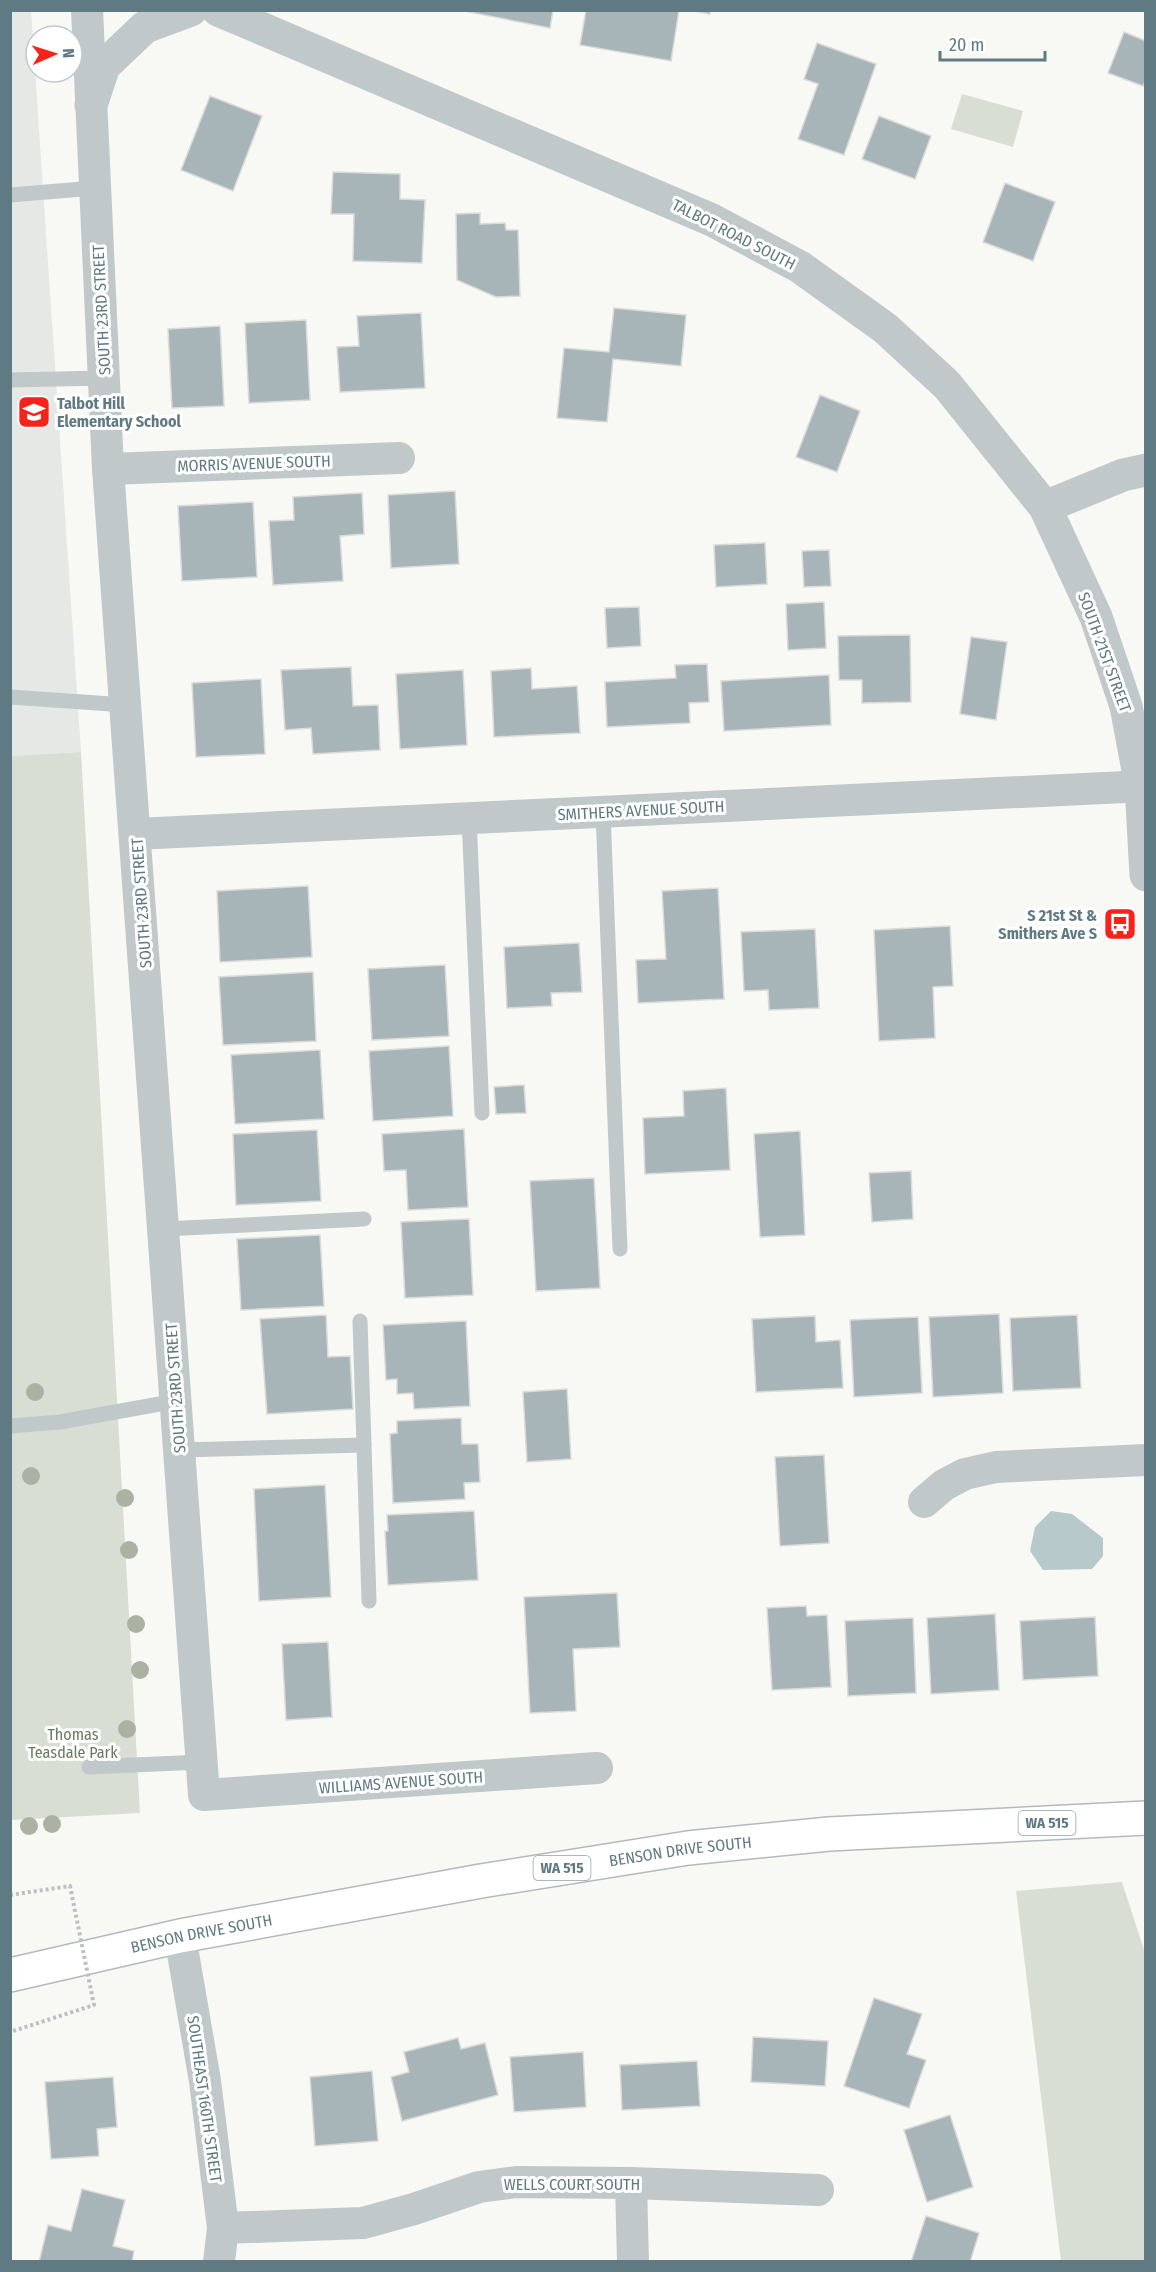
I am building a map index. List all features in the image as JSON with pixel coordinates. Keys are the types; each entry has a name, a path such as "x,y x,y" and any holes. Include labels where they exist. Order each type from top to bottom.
{"main road":[{"name":"BENSON DRIVE SOUTH","path":"10,1975 180,1936 481,1881 688,1848 829,1834 1146,1818"}],"street":[{"name":"SOUTH 23RD STREET","path":"87,10 108,469 204,1795"},
{"path":"91,105 104,66 146,27 191,10"},
{"name":"TALBOT ROAD SOUTH","path":"218,10 712,220 800,267 885,328 947,385 1045,507"},
{"name":"MORRIS AVENUE SOUTH","path":"108,469 399,458"},
{"path":"1045,507 1123,475 1146,470"},
{"name":"SOUTH 21ST STREET","path":"1045,507 1096,617 1126,706 1144,786 1146,875"},
{"name":"SMITHERS AVENUE SOUTH","path":"136,834 1144,786"},
{"path":"924,1502 944,1485 964,1474 996,1467 1146,1460"},
{"name":"WILLIAMS AVENUE SOUTH","path":"204,1795 597,1768"},
{"name":"SOUTHEAST 160TH STREET","path":"180,1936 205,2081 223,2228 219,2262"},
{"name":"WELLS COURT SOUTH","path":"223,2228 363,2223 479,2187 516,2182 631,2183 818,2190"},
{"path":"631,2183 633,2262"}],"lane":[{"path":"10,195 95,188"},
{"path":"10,380 104,378"},
{"path":"10,697 126,705"},
{"path":"603,812 620,1249"},
{"path":"469,818 482,1113"},
{"path":"164,1229 364,1219"},
{"path":"360,1321 369,1601"},
{"path":"10,1426 60,1422 176,1401"},
{"path":"180,1450 364,1445"},
{"path":"89,1767 202,1762"}],"path":[{"path":"10,1895 70,1886 94,2005 10,2032"}],"shaded area":[{"name":"Talbot Hill Elementary School","path":"31,10 32,24 24,24 24,84 36,84 81,752 11,756 10,11"},
{"path":"1051,1511 1072,1514 1103,1538 1103,1556 1092,1569 1043,1570 1030,1551 1035,1527"}],"green space":[{"path":"962,94 1023,111 1013,147 951,129"},
{"name":"Thomas Teasdale Park","path":"81,752 140,1813 11,1820 11,756"},
{"path":"1122,1882 1145,1953 1145,2261 1061,2261 1016,1891"}],"building":[{"path":"459,10 553,10 550,28"},
{"path":"586,10 679,10 671,61 580,45"},
{"path":"688,10 710,10 710,14"},
{"path":"1124,32 1146,41 1146,80 1143,86 1108,73"},
{"path":"817,43 876,64 844,155 798,139 818,84 804,79"},
{"path":"210,96 262,116 233,191 181,170"},
{"path":"879,116 931,136 915,179 862,159"},
{"path":"333,172 400,174 400,199 425,200 422,263 353,261 354,214 331,214"},
{"path":"1005,183 1055,202 1033,261 983,242"},
{"path":"480,213 480,224 505,223 506,230 518,230 520,296 496,297 457,280 456,214"},
{"path":"614,308 686,315 681,366 613,359 607,422 557,418 564,348 609,352"},
{"path":"421,313 425,388 340,392 337,347 359,346 357,316"},
{"path":"306,320 310,400 249,403 245,323"},
{"path":"220,326 224,406 172,408 168,329"},
{"path":"820,395 860,411 837,472 796,457"},
{"path":"455,491 459,564 391,568 388,495"},
{"path":"362,493 364,534 340,536 343,581 273,585 269,521 294,520 293,497"},
{"path":"253,502 257,577 182,581 178,506"},
{"path":"765,543 767,584 716,587 714,545"},
{"path":"829,550 831,586 804,587 802,551"},
{"path":"824,602 826,648 788,650 786,604"},
{"path":"639,607 641,646 607,648 605,608"},
{"path":"910,635 911,702 862,703 862,680 839,680 838,636"},
{"path":"971,637 1007,642 996,720 960,714"},
{"path":"707,664 709,702 689,703 690,723 607,727 605,682 676,678 675,665"},
{"path":"351,667 353,706 378,705 380,750 313,754 311,728 285,730 281,670"},
{"path":"531,668 532,689 577,686 580,733 494,737 491,671"},
{"path":"463,670 467,745 400,749 396,674"},
{"path":"829,675 831,725 724,731 721,681"},
{"path":"261,679 265,754 196,757 192,683"},
{"path":"308,886 312,957 220,962 217,891"},
{"path":"718,888 724,999 638,1003 636,960 666,959 662,891"},
{"path":"950,926 953,986 933,987 935,1038 879,1041 874,930"},
{"path":"815,929 819,1008 769,1010 768,990 744,991 741,932"},
{"path":"579,943 582,992 551,993 552,1006 507,1008 504,947"},
{"path":"445,965 449,1036 372,1040 368,969"},
{"path":"313,972 316,1041 223,1045 219,977"},
{"path":"449,1046 453,1116 373,1121 369,1051"},
{"path":"320,1050 324,1119 235,1124 231,1055"},
{"path":"524,1085 526,1113 496,1114 494,1087"},
{"path":"726,1088 730,1170 645,1174 643,1118 684,1116 683,1091"},
{"path":"464,1129 468,1207 408,1210 406,1170 384,1171 382,1134"},
{"path":"317,1130 321,1201 236,1205 233,1134"},
{"path":"800,1131 805,1235 760,1237 754,1134"},
{"path":"911,1171 913,1219 872,1222 869,1173"},
{"path":"594,1178 600,1288 536,1291 530,1181"},
{"path":"469,1219 473,1295 405,1298 401,1222"},
{"path":"320,1235 324,1306 241,1310 237,1239"},
{"path":"999,1314 1003,1393 933,1397 929,1317"},
{"path":"326,1315 328,1357 350,1356 353,1409 267,1414 260,1319"},
{"path":"1077,1315 1081,1388 1013,1391 1010,1318"},
{"path":"815,1316 816,1342 840,1340 843,1388 756,1392 752,1319"},
{"path":"918,1317 922,1393 854,1397 850,1320"},
{"path":"466,1321 470,1406 414,1409 413,1393 397,1394 397,1379 386,1380 383,1325"},
{"path":"567,1389 571,1459 527,1462 523,1392"},
{"path":"461,1418 462,1444 478,1444 480,1482 464,1483 465,1499 393,1503 390,1434 397,1433 397,1421"},
{"path":"824,1455 829,1543 780,1546 775,1457"},
{"path":"325,1485 331,1597 259,1601 254,1489"},
{"path":"474,1511 478,1580 388,1585 385,1531 388,1531 387,1515"},
{"path":"617,1593 620,1647 573,1649 576,1711 530,1713 524,1597"},
{"path":"806,1606 807,1616 827,1615 831,1687 772,1690 767,1608"},
{"path":"995,1614 999,1690 931,1694 927,1618"},
{"path":"1095,1617 1098,1676 1023,1680 1020,1621"},
{"path":"913,1618 916,1693 848,1696 845,1621"},
{"path":"328,1642 332,1717 286,1720 282,1644"},
{"path":"874,1998 922,2014 907,2054 926,2060 909,2108 844,2086"},
{"path":"753,2037 828,2041 825,2086 751,2082"},
{"path":"458,2038 461,2049 485,2043 498,2095 402,2121 391,2077 409,2072 404,2052"},
{"path":"583,2052 586,2107 514,2112 510,2057"},
{"path":"697,2061 700,2106 622,2110 620,2065"},
{"path":"372,2071 378,2141 315,2146 310,2077"},
{"path":"113,2077 117,2127 97,2129 99,2156 51,2159 45,2082"},
{"path":"950,2115 973,2187 927,2202 904,2130"},
{"path":"82,2189 125,2200 113,2246 134,2251 132,2262 39,2262 48,2225 71,2231"},
{"path":"926,2216 979,2233 970,2262 911,2262"}],"place":[{"name":"Talbot Hill Elementary School","path":"34,412"},
{"name":"S 21st St & Smithers Ave S","path":"1120,924"}]}
